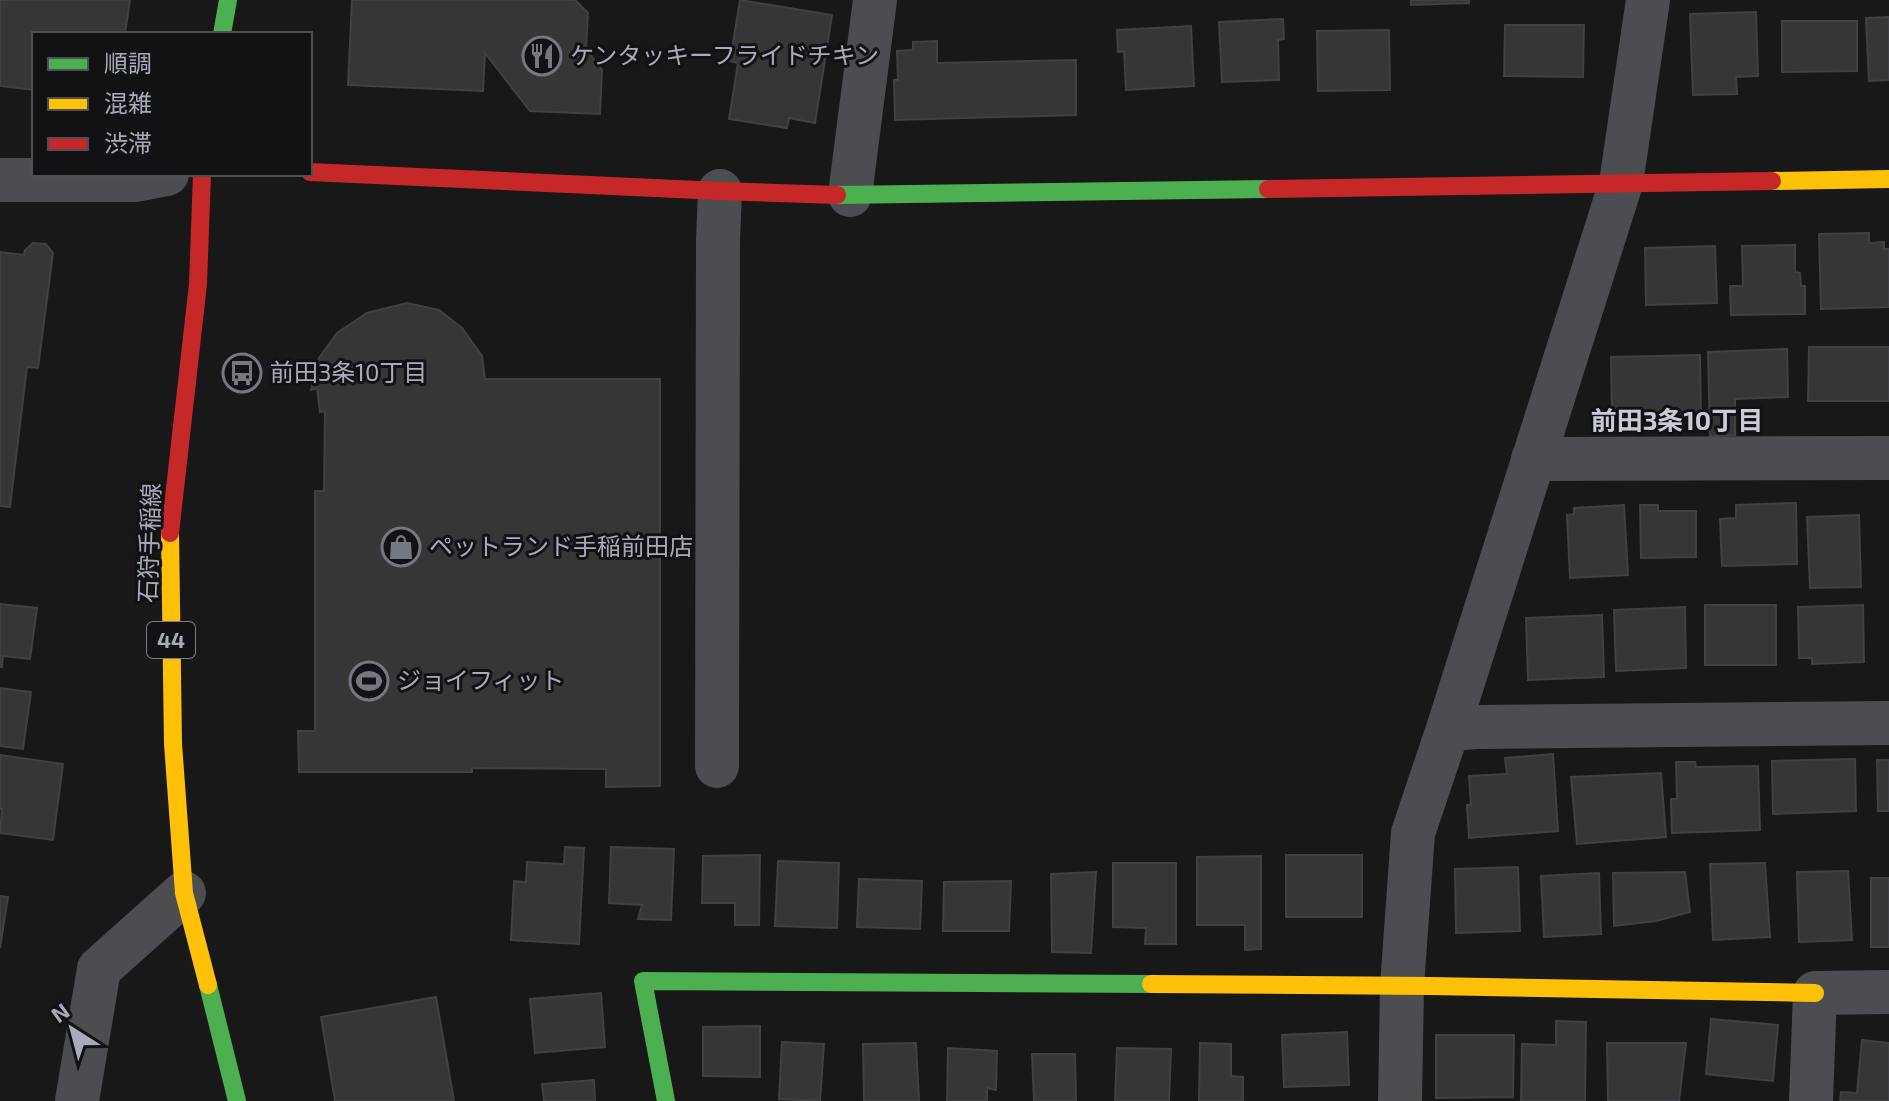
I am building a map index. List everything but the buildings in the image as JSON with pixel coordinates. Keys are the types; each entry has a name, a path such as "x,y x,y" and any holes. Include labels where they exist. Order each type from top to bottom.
{"street":[{"path":"222,32 228,0"},
{"path":"850,195 875,0"},
{"path":"1400,1101 1402,986 1413,833 1621,183 1648,0"},
{"path":"312,172 850,195 1889,179"},
{"path":"0,180 136,180 157,176"},
{"name":"石狩手稲線","path":"202,176 198,284 170,533 173,744 184,893 237,1101"},
{"path":"717,766 720,191"},
{"path":"1533,459 1889,458"},
{"path":"1448,729 1889,723"},
{"path":"77,1101 99,969 184,893"},
{"path":"666,1101 643,981 1889,992"},
{"path":"1811,1101 1815,993"}],"traffic: fast":[{"path":"222,32 228,0"},
{"path":"837,195 1268,189"},
{"path":"666,1101 643,981 1151,984"},
{"path":"208,985 237,1101"}],"traffic: slow":[{"path":"1772,181 1889,179"},
{"path":"170,533 173,744 184,893 208,985"},
{"path":"1151,984 1815,993"}],"traffic: jam":[{"path":"312,172 837,195"},
{"path":"170,533 198,284 202,176"},
{"path":"1268,189 1772,181"}],"place":[{"name":"ケンタッキーフライドチキン","path":"542,56"},
{"name":"前田3条10丁目","path":"242,373"},
{"name":"ペットランド手稲前田店","path":"401,547"},
{"name":"ジョイフィット","path":"369,681"}],"district":[{"name":"前田3条10丁目","path":"1677,421"}]}
